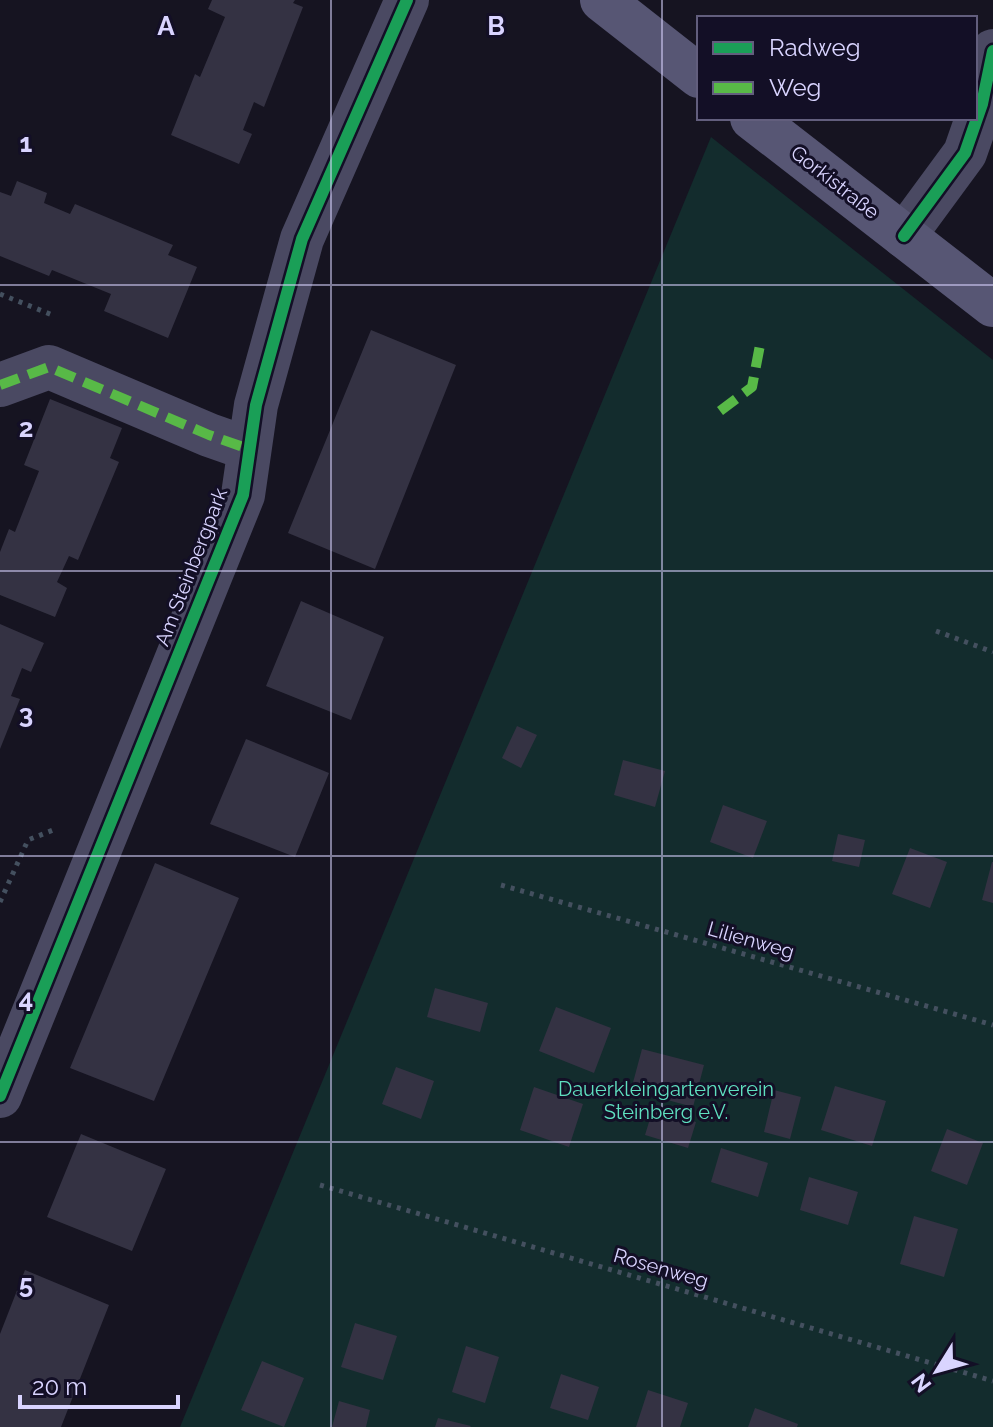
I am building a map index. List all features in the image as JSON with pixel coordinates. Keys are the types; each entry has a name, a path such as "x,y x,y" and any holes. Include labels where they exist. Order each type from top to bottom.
{"main road":[{"path":"602,0 697,74"},
{"name":"Gorkistraße","path":"755,120 993,305"}],"street":[{"name":"Am Steinbergpark","path":"0,1096 243,495 256,405 302,239 407,0"},
{"path":"977,118 993,51"},
{"path":"904,236 965,153 976,120"},
{"path":"0,385 49,367 249,449"}],"path":[{"path":"936,631 993,652"}],"green space":[{"name":"Dauerkleingartenverein Steinberg e.V.","path":"711,137 993,360 993,1427 180,1427"}],"building":[{"path":"212,0 295,0 293,3 303,7 264,107 254,102 243,130 252,134 239,164 171,135 195,74 200,77 225,17 208,9"},
{"path":"17,181 47,193 44,203 70,214 75,204 173,245 168,255 197,267 168,338 104,311 111,294 52,270 49,276 0,256 0,192 11,196"},
{"path":"371,330 456,365 375,569 288,533"},
{"path":"50,399 122,428 110,458 119,462 78,560 69,556 57,582 67,588 55,617 0,595 0,552 9,529 15,532 39,471 24,465"},
{"path":"301,601 384,637 351,720 266,686"},
{"path":"0,624 44,643 31,672 22,668 11,696 20,699 0,749"},
{"path":"517,726 537,735 521,768 502,758"},
{"path":"246,739 329,773 295,857 210,824"},
{"path":"623,760 665,771 655,807 614,795"},
{"path":"723,805 767,821 753,858 710,842"},
{"path":"838,834 865,840 859,867 832,861"},
{"path":"910,848 947,862 930,908 892,894"},
{"path":"993,862 993,903 982,900"},
{"path":"155,863 239,898 154,1101 70,1068"},
{"path":"435,988 488,1003 480,1032 427,1017"},
{"path":"556,1007 611,1028 594,1073 539,1051"},
{"path":"642,1049 704,1065 693,1107 631,1090"},
{"path":"396,1067 434,1081 421,1119 382,1104"},
{"path":"835,1086 886,1101 872,1146 821,1130"},
{"path":"534,1087 583,1104 569,1147 520,1130"},
{"path":"774,1090 801,1097 790,1139 764,1132"},
{"path":"653,1109 696,1122 688,1148 645,1135"},
{"path":"947,1129 983,1143 967,1185 931,1171"},
{"path":"81,1134 166,1169 132,1251 47,1217"},
{"path":"721,1148 768,1163 758,1197 711,1182"},
{"path":"809,1177 858,1192 848,1225 800,1210"},
{"path":"914,1216 958,1229 944,1277 900,1264"},
{"path":"25,1270 109,1305 61,1427 0,1427 0,1334"},
{"path":"355,1323 397,1336 383,1380 341,1367"},
{"path":"466,1346 499,1357 485,1403 452,1392"},
{"path":"262,1361 304,1378 284,1427 241,1410"},
{"path":"561,1374 599,1387 588,1420 550,1408"},
{"path":"648,1390 688,1403 680,1427 636,1427"},
{"path":"339,1401 370,1410 366,1427 332,1427"},
{"path":"755,1408 798,1424 797,1427 748,1427"},
{"path":"438,1418 471,1426 435,1427"}],"marked path":[{"path":"720,411 752,387 760,345"},
{"path":"0,385 49,367 249,449"}],"cycle path":[{"path":"0,1096 243,495 256,405 302,239 407,0"},
{"path":"977,118 993,51"},
{"path":"904,236 965,153 976,120"}]}
